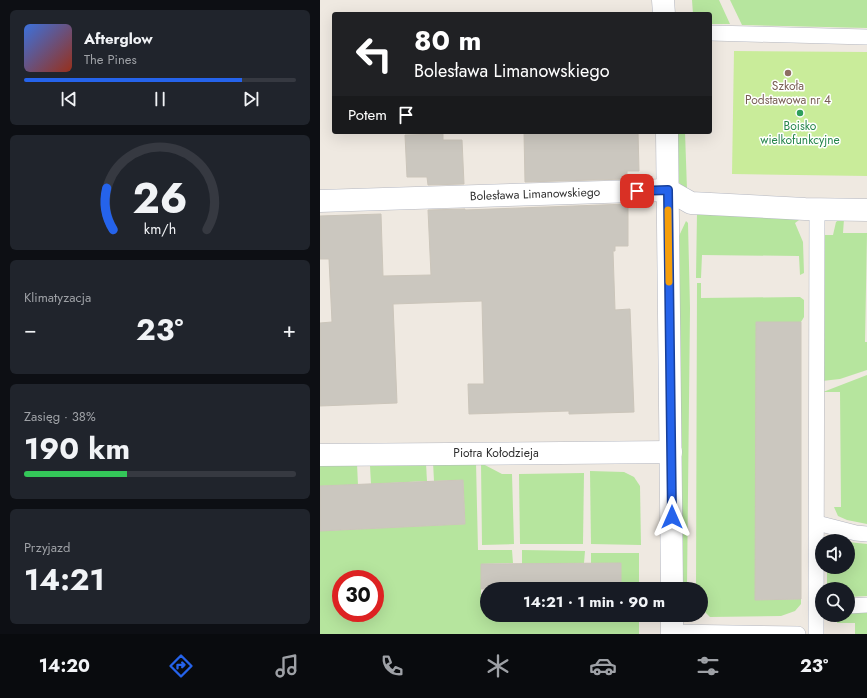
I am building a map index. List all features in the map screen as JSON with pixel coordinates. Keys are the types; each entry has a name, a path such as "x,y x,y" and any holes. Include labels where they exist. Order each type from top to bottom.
{"street":[{"path":"664,0 664,12"},
{"path":"667,134 672,582"},
{"path":"668,190 691,203 867,210"},
{"name":"Bolesława Limanowskiego","path":"320,201 668,190"},
{"name":"Piotra Kołodzieja","path":"320,455 671,452"}],"lane":[{"path":"712,33 867,38"},
{"path":"818,209 816,523 818,582"},
{"path":"816,523 856,533 867,534"},
{"path":"855,606 867,605"},
{"path":"816,634 817,622"},
{"path":"672,627 798,634"}],"green space":[{"path":"692,0 719,0 730,24 712,24 712,12 693,12"},
{"path":"730,0 867,0 867,28 742,25"},
{"name":"Boisko wielkofunkcyjne","path":"734,51 867,52 867,176 732,174"},
{"path":"676,134 685,134 687,190 677,180"},
{"path":"697,213 794,216 799,220 795,223 803,242 804,273 800,275 799,256 702,255 701,278 696,278"},
{"path":"840,219 844,219 843,233 867,233 865,342 867,342 867,370 840,379 822,381 823,248 825,235 833,235 836,222"},
{"path":"686,221 688,223 690,308 687,582 677,582 679,236"},
{"path":"697,283 701,283 701,298 800,297 804,300 804,317 801,322 757,322 756,600 801,599 801,604 795,611 781,616 710,617 708,615 708,582 696,582"},
{"path":"867,375 867,524 847,520 838,516 834,507 841,507 840,392 823,392"},
{"path":"433,462 476,462 478,550 512,550 513,563 481,564 480,622 639,622 639,634 320,634 320,531 465,524 463,480 434,481"},
{"path":"481,463 502,474 512,474 514,544 482,545"},
{"path":"357,464 358,485 320,486 320,466"},
{"path":"426,464 427,481 371,484 370,466"},
{"path":"590,471 624,472 634,477 640,486 641,545 591,544"},
{"path":"584,473 583,544 520,544 519,474"},
{"path":"855,543 867,544 867,596 855,597 855,582 827,582 827,574 855,574"},
{"path":"522,550 585,551 584,563 522,564"},
{"path":"591,553 639,553 639,582 621,582 621,563 591,563"},
{"path":"855,610 867,610 867,634 855,634 855,623 837,623 855,622"}],"building":[{"path":"443,134 443,140 462,140 464,184 428,185 427,177 407,177 405,135"},
{"path":"524,134 638,134 639,171 627,171 627,179 525,182"},
{"path":"628,204 628,246 615,246 615,251 613,251 615,310 630,309 634,412 569,414 569,411 469,414 468,384 484,384 482,301 393,304 397,403 320,406 320,323 332,322 329,259 320,259 320,216 381,214 383,276 431,275 428,210"},
{"path":"756,322 801,322 801,599 755,600"},
{"path":"463,480 465,524 320,531 320,486"},
{"path":"621,563 621,582 481,582 481,564"}],"slow traffic":[{"path":"668,210 669,282"}],"place":[{"name":"Szkoła Podstawowa nr 4","path":"788,73"},
{"name":"Boisko wielkofunkcyjne","path":"800,113"}],"route":[{"path":"637,191 668,190 672,517"}]}
